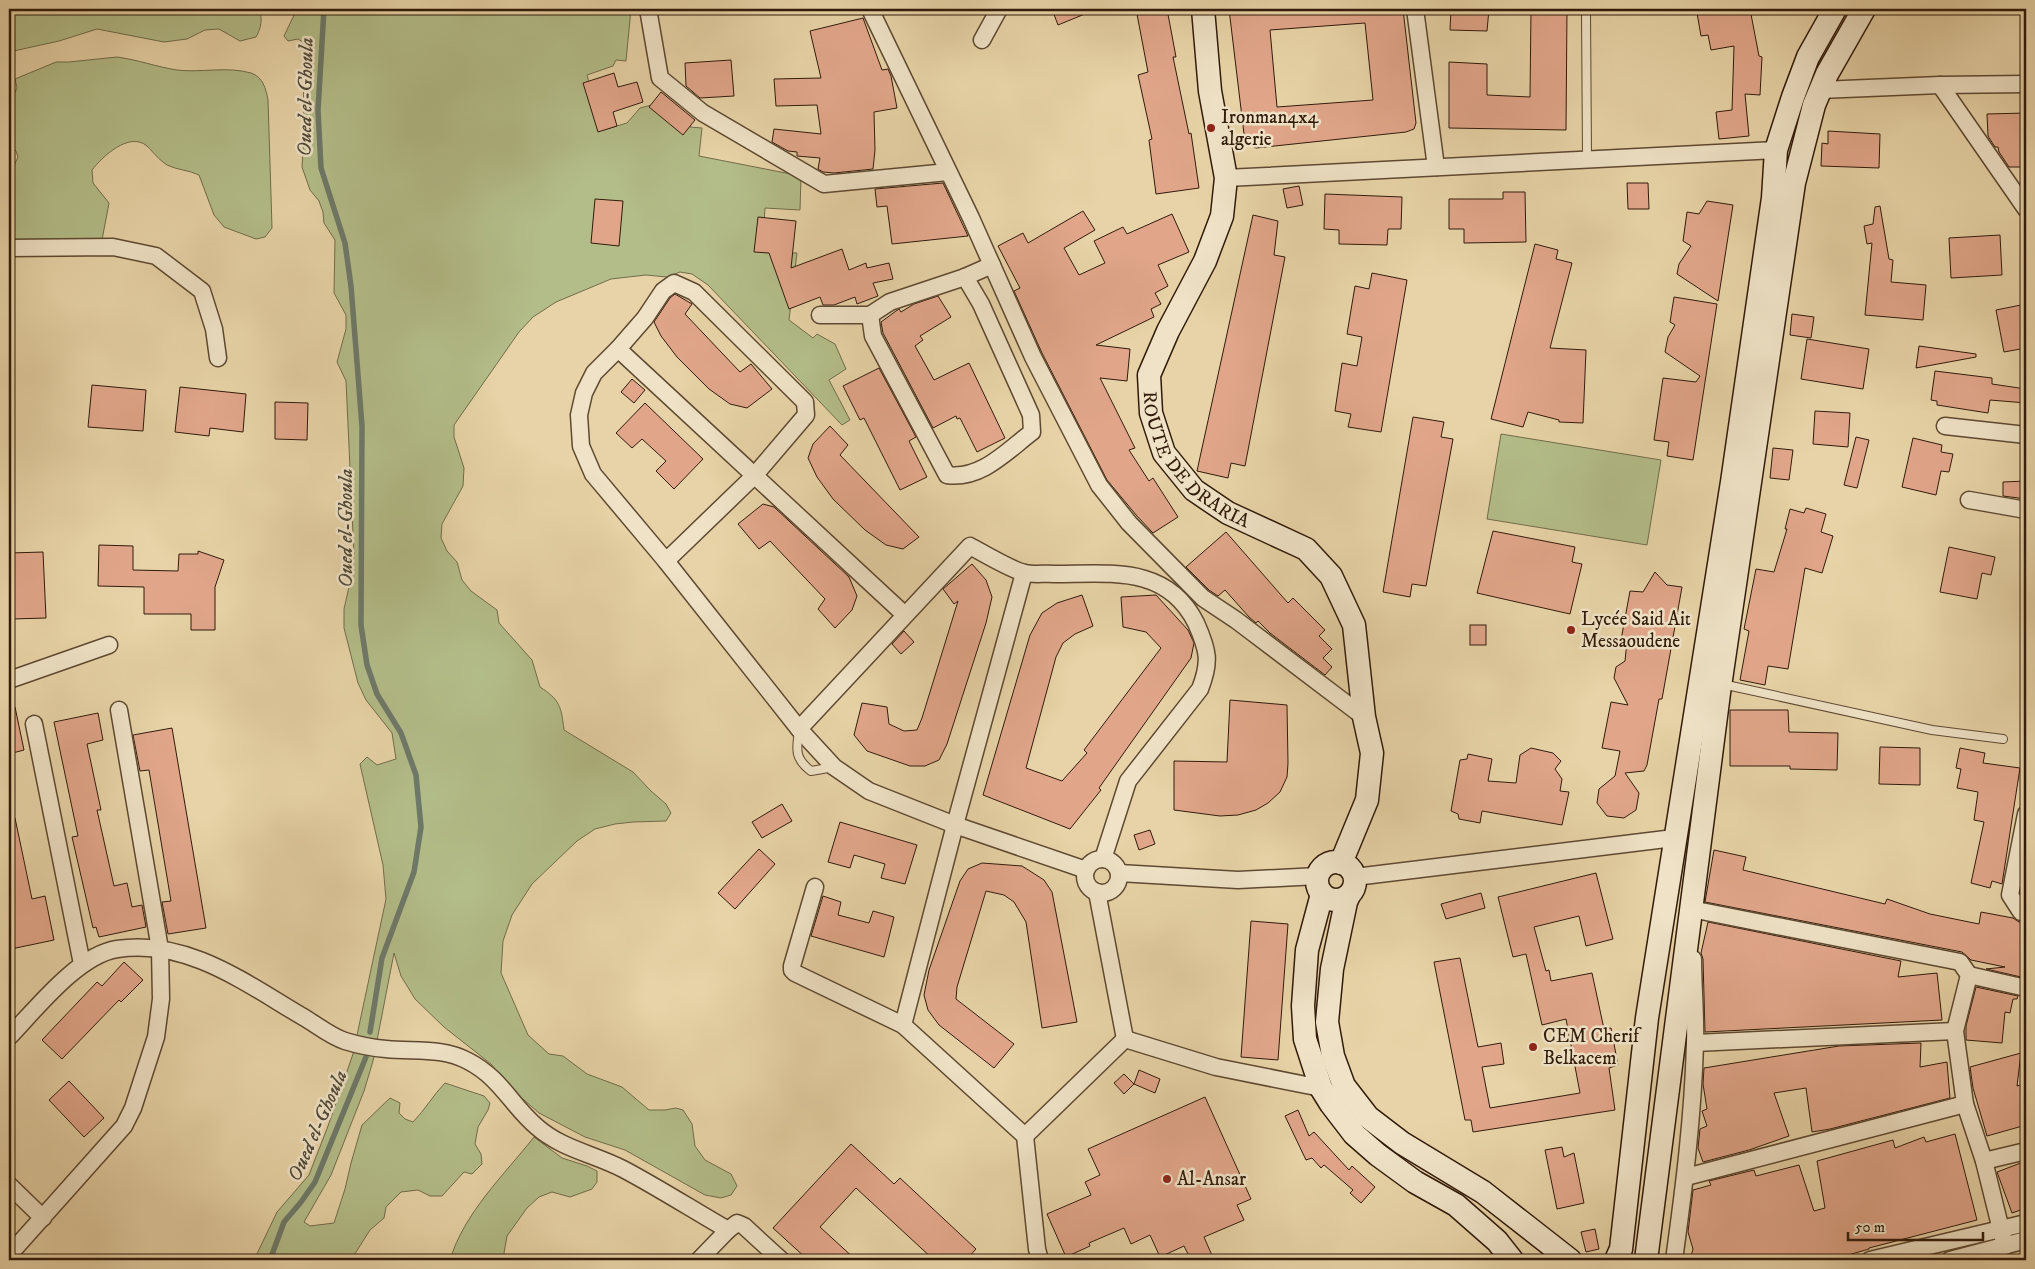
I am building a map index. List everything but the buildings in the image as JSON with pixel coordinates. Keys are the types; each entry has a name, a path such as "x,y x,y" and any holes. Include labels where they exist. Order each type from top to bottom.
{"main road":[{"name":"ROUTE DE DRARIA","path":"1203,9 1210,91 1226,178 1222,216 1205,261 1168,331 1149,375 1151,413 1164,453 1194,490 1228,513 1306,550 1331,576 1354,625 1364,717 1372,753 1368,800 1348,878 1346,902 1332,969 1327,1022 1333,1056 1344,1086 1368,1117 1402,1144 1483,1192 1570,1260"},
{"path":"1616,1260 1621,1249 1647,1018 1733,472 1772,198 1776,150 1808,57 1835,9"},
{"path":"1646,1260 1720,684 1794,183 1804,140 1820,90 1864,9"},
{"path":"1320,885 1333,900 1339,900 1348,878 1329,863 1320,870 1320,885 1307,950 1303,1006 1305,1040 1321,1088 1354,1134 1378,1156 1415,1182 1456,1205 1526,1260"},
{"path":"1456,1205 1497,1241 1512,1260"}],"street":[{"path":"648,9 660,78 703,113 824,184 948,172"},
{"path":"870,9 992,265 1033,357 1099,485 1129,523 1203,598 1236,620 1364,717"},
{"path":"982,40 999,9"},
{"path":"1414,9 1436,167"},
{"path":"1820,90 1940,85 2026,84"},
{"path":"1940,85 2026,209"},
{"path":"1226,178 1776,150"},
{"path":"9,248 113,248 156,256 202,292 214,329 218,358"},
{"path":"820,315 870,315 890,302 965,277 992,265"},
{"path":"870,315 873,336 947,475 959,477 979,472 1032,432 1030,415 981,304 965,277"},
{"path":"666,561 754,476 806,415 806,402 694,292 674,283 668,286 645,318 594,373 584,393 579,415 580,446 593,474 666,561 799,729 834,767 869,791 955,825 1086,870"},
{"path":"618,349 905,615"},
{"path":"1945,426 2026,435"},
{"path":"1969,500 2026,510"},
{"path":"799,729 970,546 1024,573 1111,574 1142,578 1160,584 1177,596 1188,607 1208,651 1206,672 1200,689 1128,781 1103,859"},
{"path":"903,1025 1024,573"},
{"path":"9,680 109,645"},
{"path":"9,1255 124,1126 133,1108 156,1037 161,999 160,949 119,710"},
{"path":"34,724 82,964"},
{"path":"2026,814 2010,895 2021,912 2026,913"},
{"path":"1348,878 1674,838"},
{"path":"1103,859 1113,864 1119,874 1113,889 1103,893 1097,892 1088,886 1085,875 1086,870 1093,862 1103,859"},
{"path":"1119,874 1320,885"},
{"path":"815,887 792,970 903,1025 1025,1136 1031,1206 1040,1260"},
{"path":"1097,892 1126,1039"},
{"path":"1674,1260 1686,1177 1695,1042 1691,909 1960,962 1969,975 2026,988"},
{"path":"9,1037 82,964 99,954 116,949 160,949 195,957 225,970 344,1041 386,1049 436,1050 467,1060 491,1075 536,1127 566,1147 622,1168 728,1230"},
{"path":"1969,975 1955,1031 1965,1104 1984,1160 2006,1246"},
{"path":"1695,1042 1955,1031"},
{"path":"1025,1136 1126,1039"},
{"path":"1126,1039 1216,1067 1321,1088"},
{"path":"1686,1177 1965,1104"},
{"path":"1984,1160 2026,1151"},
{"path":"9,1185 43,1218"},
{"path":"1870,1260 2026,1223"},
{"path":"699,1260 728,1230 737,1224 744,1226 781,1260"},
{"path":"1950,1260 2026,1240"}],"lane":[{"path":"1586,9 1586,160"},
{"path":"1720,684 1932,730 2003,739"}],"green space":[{"path":"9,9 259,9 261,20 256,37 240,41 219,29 205,30 187,39 164,42 97,29 59,41 9,52"},
{"path":"297,9 631,9 626,61 616,60 613,66 587,75 603,130 627,123 640,108 659,103 691,120 690,127 702,128 699,156 801,176 800,210 765,208 762,252 797,253 789,320 813,338 817,334 835,344 846,369 829,380 850,420 842,425 708,285 692,274 680,272 667,277 646,275 611,279 556,302 533,317 519,332 454,425 454,437 464,468 463,486 442,524 441,538 447,551 457,562 462,580 471,591 497,610 499,623 532,660 540,687 552,696 558,704 564,730 633,772 666,804 671,813 666,821 615,824 595,829 577,841 532,884 512,915 503,941 501,973 528,1035 549,1054 563,1056 587,1074 622,1087 649,1110 676,1108 683,1110 692,1124 695,1146 705,1160 731,1174 737,1186 731,1195 721,1198 705,1195 625,1150 585,1137 539,1113 516,1093 491,1064 444,1027 415,999 401,976 394,953 373,1061 364,1091 331,1175 304,1222 310,1226 334,1223 362,1125 390,1098 400,1103 399,1113 405,1119 413,1122 445,1083 484,1096 490,1103 478,1127 475,1144 481,1154 482,1164 472,1174 464,1172 442,1196 430,1196 418,1190 401,1192 386,1207 384,1218 370,1230 351,1260 254,1260 277,1212 309,1175 353,1054 386,899 383,865 360,764 367,757 377,765 396,759 392,733 366,700 358,683 344,628 344,609 354,555 346,381 337,362 346,329 346,315 334,293 335,240 324,223 319,201 310,190 302,167 304,131 303,42 298,39 288,41 284,36"},
{"path":"117,57 177,70 242,71 251,73 261,80 268,100 272,228 265,237 256,239 224,227 214,215 199,175 167,165 147,146 140,142 132,142 116,148 92,170 93,183 109,203 102,240 9,239 9,172 18,157 16,151 9,143 9,106 17,88 15,79 56,62"},
{"path":"1501,434 1661,460 1647,545 1487,519"},
{"path":"534,1137 562,1158 597,1171 597,1182 592,1189 570,1197 552,1192 539,1197 527,1208 507,1236 504,1253 507,1260 450,1260 456,1243 475,1210"}],"waterway":[{"name":"Oued el-Ghoula","path":"324,9 318,110 321,168 345,243 351,286 362,426 361,625 367,665 377,694 401,733 416,775 421,827 414,872 382,958 370,1032"},
{"name":"Oued el-Ghoula","path":"270,1260 284,1222 315,1182 366,1057"}],"place":[{"name":"Ironman4x4 algerie","path":"1211,128"},
{"name":"Lycée Said Ait Messaoudene","path":"1571,630"},
{"name":"CEM Cherif Belkacem","path":"1533,1047"},
{"name":"Al-Ansar","path":"1167,1179"}]}
